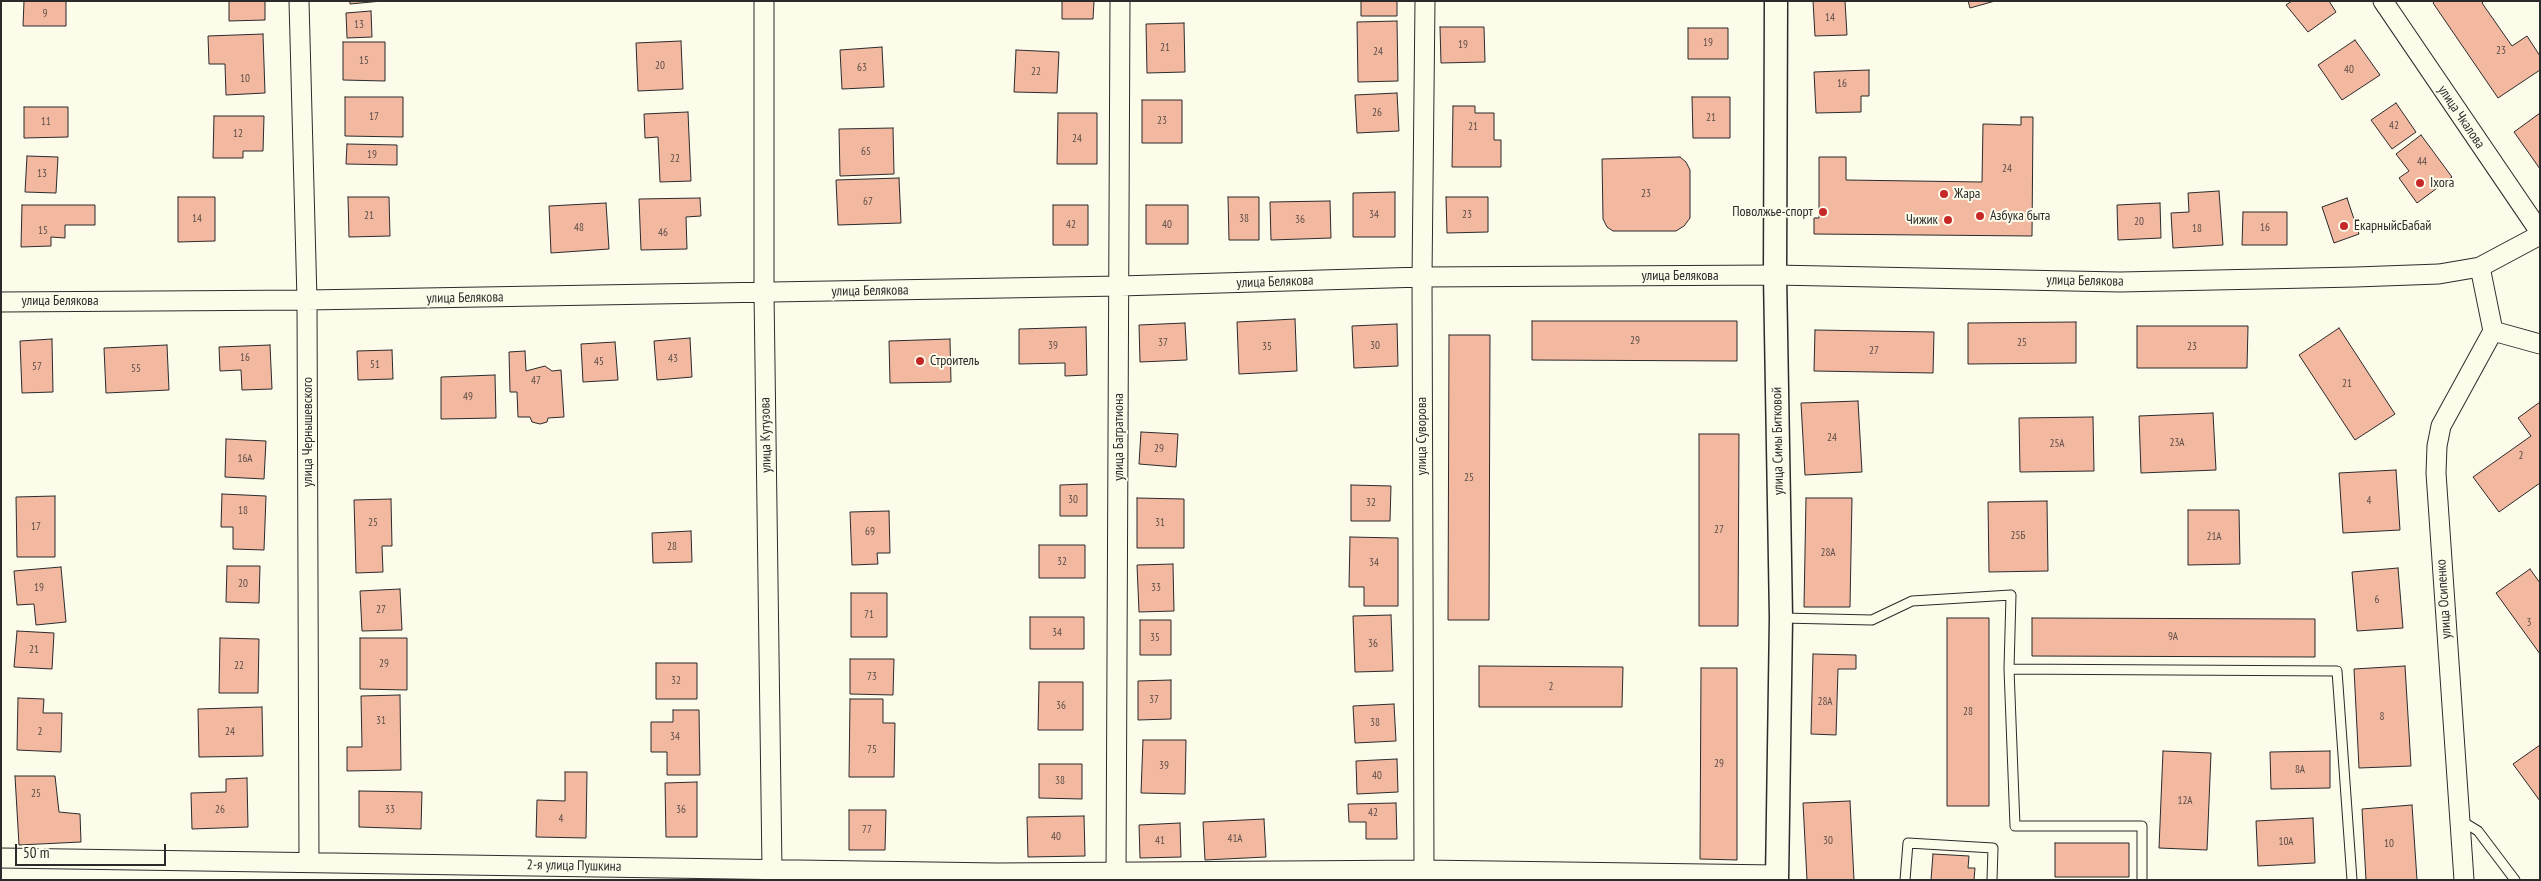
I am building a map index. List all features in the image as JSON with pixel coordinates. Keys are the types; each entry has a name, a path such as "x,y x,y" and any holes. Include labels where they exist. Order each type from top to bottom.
{"street":[{"name":"улица Чернышевского","path":"299,1 307,300 310,862"},
{"name":"улица Кутузова","path":"764,1 764,292 772,869"},
{"name":"улица Багратиона","path":"1116,872 1120,1"},
{"name":"улица Суворова","path":"1424,1 1422,278 1424,870"},
{"name":"улица Симы Битковой","path":"1776,1 1775,275 1781,618 1777,877"},
{"name":"улица Чкалова","path":"2383,1 2540,234"},
{"name":"улица Белякова","path":"1,302 307,300 1120,286 1422,278 1775,275 2120,282 2374,276 2439,274 2480,267 2540,234"},
{"path":"2480,267 2493,331 2540,344"},
{"name":"улица Осипенко","path":"2464,880 2436,473 2437,446 2442,426 2493,331"},
{"name":"2-я улица Пушкина","path":"1,858 772,869 996,876 1116,872 1424,870 1777,877"}],"lane":[{"path":"1781,618 1872,620 1912,601 2011,595 2009,669 2015,826 2142,826 2142,880"},
{"path":"2009,669 2337,671 2352,880"},
{"path":"2460,820 2478,832 2515,880"},
{"path":"1905,880 1908,843 1993,848 1992,880"}],"building":[{"path":"24,1 66,1 66,26 23,26"},
{"path":"229,1 265,1 265,20 229,21"},
{"path":"350,1 382,1 350,4"},
{"path":"1062,1 1094,1 1093,19 1062,19"},
{"path":"1361,1 1397,1 1397,16 1361,16"},
{"path":"1813,1 1845,1 1847,35 1815,36"},
{"path":"1968,1 1995,1 1970,8"},
{"path":"2292,1 2329,1 2336,12 2308,32 2286,5"},
{"path":"2435,1 2484,1 2482,3 2512,46 2527,36 2540,56 2540,70 2498,98 2433,3"},
{"path":"371,11 372,37 347,38 346,13"},
{"path":"1397,21 1398,81 1358,82 1357,22"},
{"path":"1184,23 1185,72 1147,73 1146,24"},
{"path":"1440,27 1484,27 1485,62 1441,63"},
{"path":"1688,28 1728,28 1728,59 1688,59"},
{"path":"263,34 265,93 226,95 225,64 209,64 208,36"},
{"path":"2355,40 2380,75 2342,100 2318,65"},
{"path":"681,41 683,89 638,91 636,43"},
{"path":"343,42 385,42 385,81 343,80"},
{"path":"882,47 884,87 842,89 840,50"},
{"path":"1016,50 1059,52 1057,93 1014,92"},
{"path":"1869,70 1869,96 1861,96 1861,112 1816,113 1814,72"},
{"path":"1397,93 1399,131 1357,133 1355,95"},
{"path":"345,97 403,97 403,137 345,136"},
{"path":"1692,97 1730,97 1730,138 1693,138"},
{"path":"1142,100 1182,100 1182,143 1142,143"},
{"path":"2396,103 2416,132 2392,149 2371,120"},
{"path":"1453,106 1475,106 1475,113 1494,113 1494,140 1501,140 1501,167 1452,167"},
{"path":"24,107 68,107 68,137 24,138"},
{"path":"688,112 691,181 660,182 658,137 645,138 644,114"},
{"path":"1058,113 1097,113 1097,164 1057,164"},
{"path":"2540,113 2540,169 2514,132"},
{"path":"214,116 264,116 263,151 243,151 243,158 213,158"},
{"path":"2021,117 2033,117 2032,236 1814,234 1814,218 1819,218 1819,157 1846,157 1846,180 1982,182 1983,124 2021,125"},
{"path":"893,128 894,174 840,176 839,129"},
{"path":"2421,135 2452,177 2417,203 2399,178 2409,171 2396,154"},
{"path":"347,144 397,145 397,165 346,164"},
{"path":"27,156 58,157 56,193 25,192"},
{"path":"1680,157 1686,162 1690,170 1690,218 1684,226 1676,231 1613,231 1607,227 1603,219 1602,159"},
{"path":"899,178 901,223 838,225 836,180"},
{"path":"2219,191 2223,245 2173,248 2171,213 2189,212 2188,193"},
{"path":"1395,192 1395,237 1353,237 1353,193"},
{"path":"178,197 215,197 215,241 178,242"},
{"path":"348,197 389,197 390,236 349,237"},
{"path":"1228,197 1259,197 1259,240 1229,240"},
{"path":"1446,197 1488,197 1488,232 1447,233"},
{"path":"700,198 701,216 686,217 687,249 641,250 639,199"},
{"path":"2347,198 2359,234 2334,243 2322,207"},
{"path":"1330,201 1331,238 1271,240 1270,202"},
{"path":"606,203 609,249 551,253 549,206"},
{"path":"2160,203 2161,238 2118,240 2117,205"},
{"path":"22,205 95,205 95,225 65,225 65,238 51,237 51,246 21,247"},
{"path":"1053,205 1088,205 1088,245 1053,245"},
{"path":"1146,205 1188,205 1188,244 1146,244"},
{"path":"2243,212 2287,212 2287,245 2242,245"},
{"path":"1295,319 1297,371 1239,374 1237,322"},
{"path":"1532,321 1737,321 1737,361 1532,360"},
{"path":"2076,322 2076,363 1968,364 1968,323"},
{"path":"1185,323 1187,360 1140,362 1139,325"},
{"path":"1397,324 1398,366 1354,368 1352,326"},
{"path":"2137,326 2248,326 2247,368 2137,368"},
{"path":"1086,327 1087,375 1065,376 1065,363 1019,364 1019,329"},
{"path":"2339,328 2395,414 2355,440 2299,355"},
{"path":"1815,330 1934,332 1933,373 1814,371"},
{"path":"1449,335 1490,335 1489,620 1448,620"},
{"path":"690,338 692,377 657,380 654,341"},
{"path":"52,339 53,392 22,393 20,341"},
{"name":"Строитель","path":"950,339 951,382 890,383 889,341"},
{"path":"615,342 618,380 583,382 581,344"},
{"path":"167,345 169,390 106,393 104,348"},
{"path":"270,345 272,389 242,390 241,370 220,371 219,347"},
{"path":"392,350 393,379 358,380 357,351"},
{"path":"525,351 526,371 545,366 552,371 561,370 564,417 548,418 547,422 540,424 532,422 530,417 518,417 517,392 510,392 509,352"},
{"path":"495,375 496,418 441,419 441,377"},
{"path":"1858,401 1862,472 1805,475 1801,403"},
{"path":"2540,402 2540,483 2499,512 2473,477 2531,436 2518,418"},
{"path":"2213,413 2216,470 2141,473 2139,416"},
{"path":"2093,417 2094,471 2020,472 2019,418"},
{"path":"1141,432 1178,434 1176,467 1139,464"},
{"path":"1699,434 1739,434 1738,626 1699,626"},
{"path":"226,439 266,441 264,479 225,477"},
{"path":"2396,470 2400,530 2343,533 2339,473"},
{"path":"1087,484 1087,516 1060,516 1060,485"},
{"path":"1351,485 1391,486 1390,521 1351,521"},
{"path":"222,494 266,496 264,550 233,549 233,527 221,527"},
{"path":"55,496 55,557 17,557 16,497"},
{"path":"1137,498 1184,499 1184,548 1137,548"},
{"path":"1806,498 1852,498 1850,607 1804,607"},
{"path":"391,499 392,546 382,546 383,572 356,573 354,500"},
{"path":"2047,501 2048,571 1989,572 1988,502"},
{"path":"2188,510 2239,510 2240,564 2188,565"},
{"path":"889,511 890,553 877,553 878,564 852,565 850,512"},
{"path":"691,531 692,562 653,563 652,533"},
{"path":"1350,537 1398,538 1398,606 1364,606 1364,587 1349,587"},
{"path":"1039,545 1085,545 1085,578 1039,578"},
{"path":"1173,564 1174,611 1139,612 1137,565"},
{"path":"227,566 260,566 259,603 226,602"},
{"path":"61,567 66,622 36,625 34,604 17,605 14,571"},
{"path":"2398,568 2403,628 2357,631 2352,572"},
{"path":"2530,569 2540,583 2540,654 2496,593"},
{"path":"400,589 402,630 362,631 360,591"},
{"path":"851,593 887,593 887,637 851,637"},
{"path":"1391,615 1393,671 1355,672 1353,616"},
{"path":"1030,617 1084,617 1084,649 1030,649"},
{"path":"1947,618 1989,618 1989,806 1947,806"},
{"path":"2032,618 2315,619 2315,657 2032,656"},
{"path":"1140,620 1171,620 1171,655 1140,655"},
{"path":"17,631 54,633 52,669 14,667"},
{"path":"220,638 259,639 258,693 219,693"},
{"path":"360,638 407,638 407,690 360,689"},
{"path":"1813,654 1856,655 1856,669 1838,669 1836,735 1811,734"},
{"path":"850,659 894,659 893,695 850,694"},
{"path":"656,663 697,663 697,699 656,699"},
{"path":"1479,666 1623,667 1622,707 1479,707"},
{"path":"2405,666 2411,766 2359,768 2354,669"},
{"path":"1701,668 1737,668 1737,860 1700,859"},
{"path":"1171,680 1171,719 1138,720 1138,681"},
{"path":"1039,682 1083,682 1083,730 1038,730"},
{"path":"400,695 401,770 347,771 347,747 362,747 361,696"},
{"path":"18,698 44,699 43,713 62,713 61,752 17,750"},
{"path":"850,699 883,699 883,723 895,723 894,777 849,777"},
{"path":"1394,704 1396,741 1355,743 1353,706"},
{"path":"262,707 263,756 199,757 198,709"},
{"path":"673,710 699,710 700,775 667,775 667,752 651,752 651,722 673,722"},
{"path":"1143,740 1186,740 1185,794 1141,793"},
{"path":"2540,745 2540,801 2513,764"},
{"path":"2163,751 2211,753 2207,850 2159,848"},
{"path":"2330,751 2330,788 2271,789 2270,752"},
{"path":"1397,759 1398,792 1357,794 1356,761"},
{"path":"1039,764 1082,764 1082,799 1039,798"},
{"path":"565,772 587,772 586,838 536,837 537,800 565,801"},
{"path":"15,776 55,776 59,812 80,814 81,842 19,845"},
{"path":"247,778 248,827 192,829 191,793 226,792 226,779"},
{"path":"697,782 697,837 666,837 665,783"},
{"path":"359,791 422,792 421,829 359,827"},
{"path":"1850,801 1854,880 1807,880 1803,803"},
{"path":"1396,803 1397,839 1366,839 1366,822 1349,822 1348,804"},
{"path":"2412,805 2417,880 2366,880 2362,809"},
{"path":"849,810 886,810 885,850 849,850"},
{"path":"1084,816 1085,856 1028,857 1027,817"},
{"path":"2313,818 2315,863 2258,866 2256,821"},
{"path":"1264,819 1266,857 1205,860 1203,822"},
{"path":"1180,823 1181,857 1140,858 1139,825"},
{"path":"2055,843 2129,843 2129,877 2055,877"},
{"path":"1933,854 1969,856 1968,868 1975,868 1974,880 1931,880"}],"place":[{"name":"Ixora","path":"2420,183"},
{"name":"Жара","path":"1944,194"},
{"name":"Поволжье-спорт","path":"1823,212"},
{"name":"Азбука быта","path":"1980,216"},
{"name":"Чижик","path":"1948,220"},
{"name":"ЁкарныйсБабай","path":"2344,226"},
{"name":"Строитель","path":"920,361"}]}
